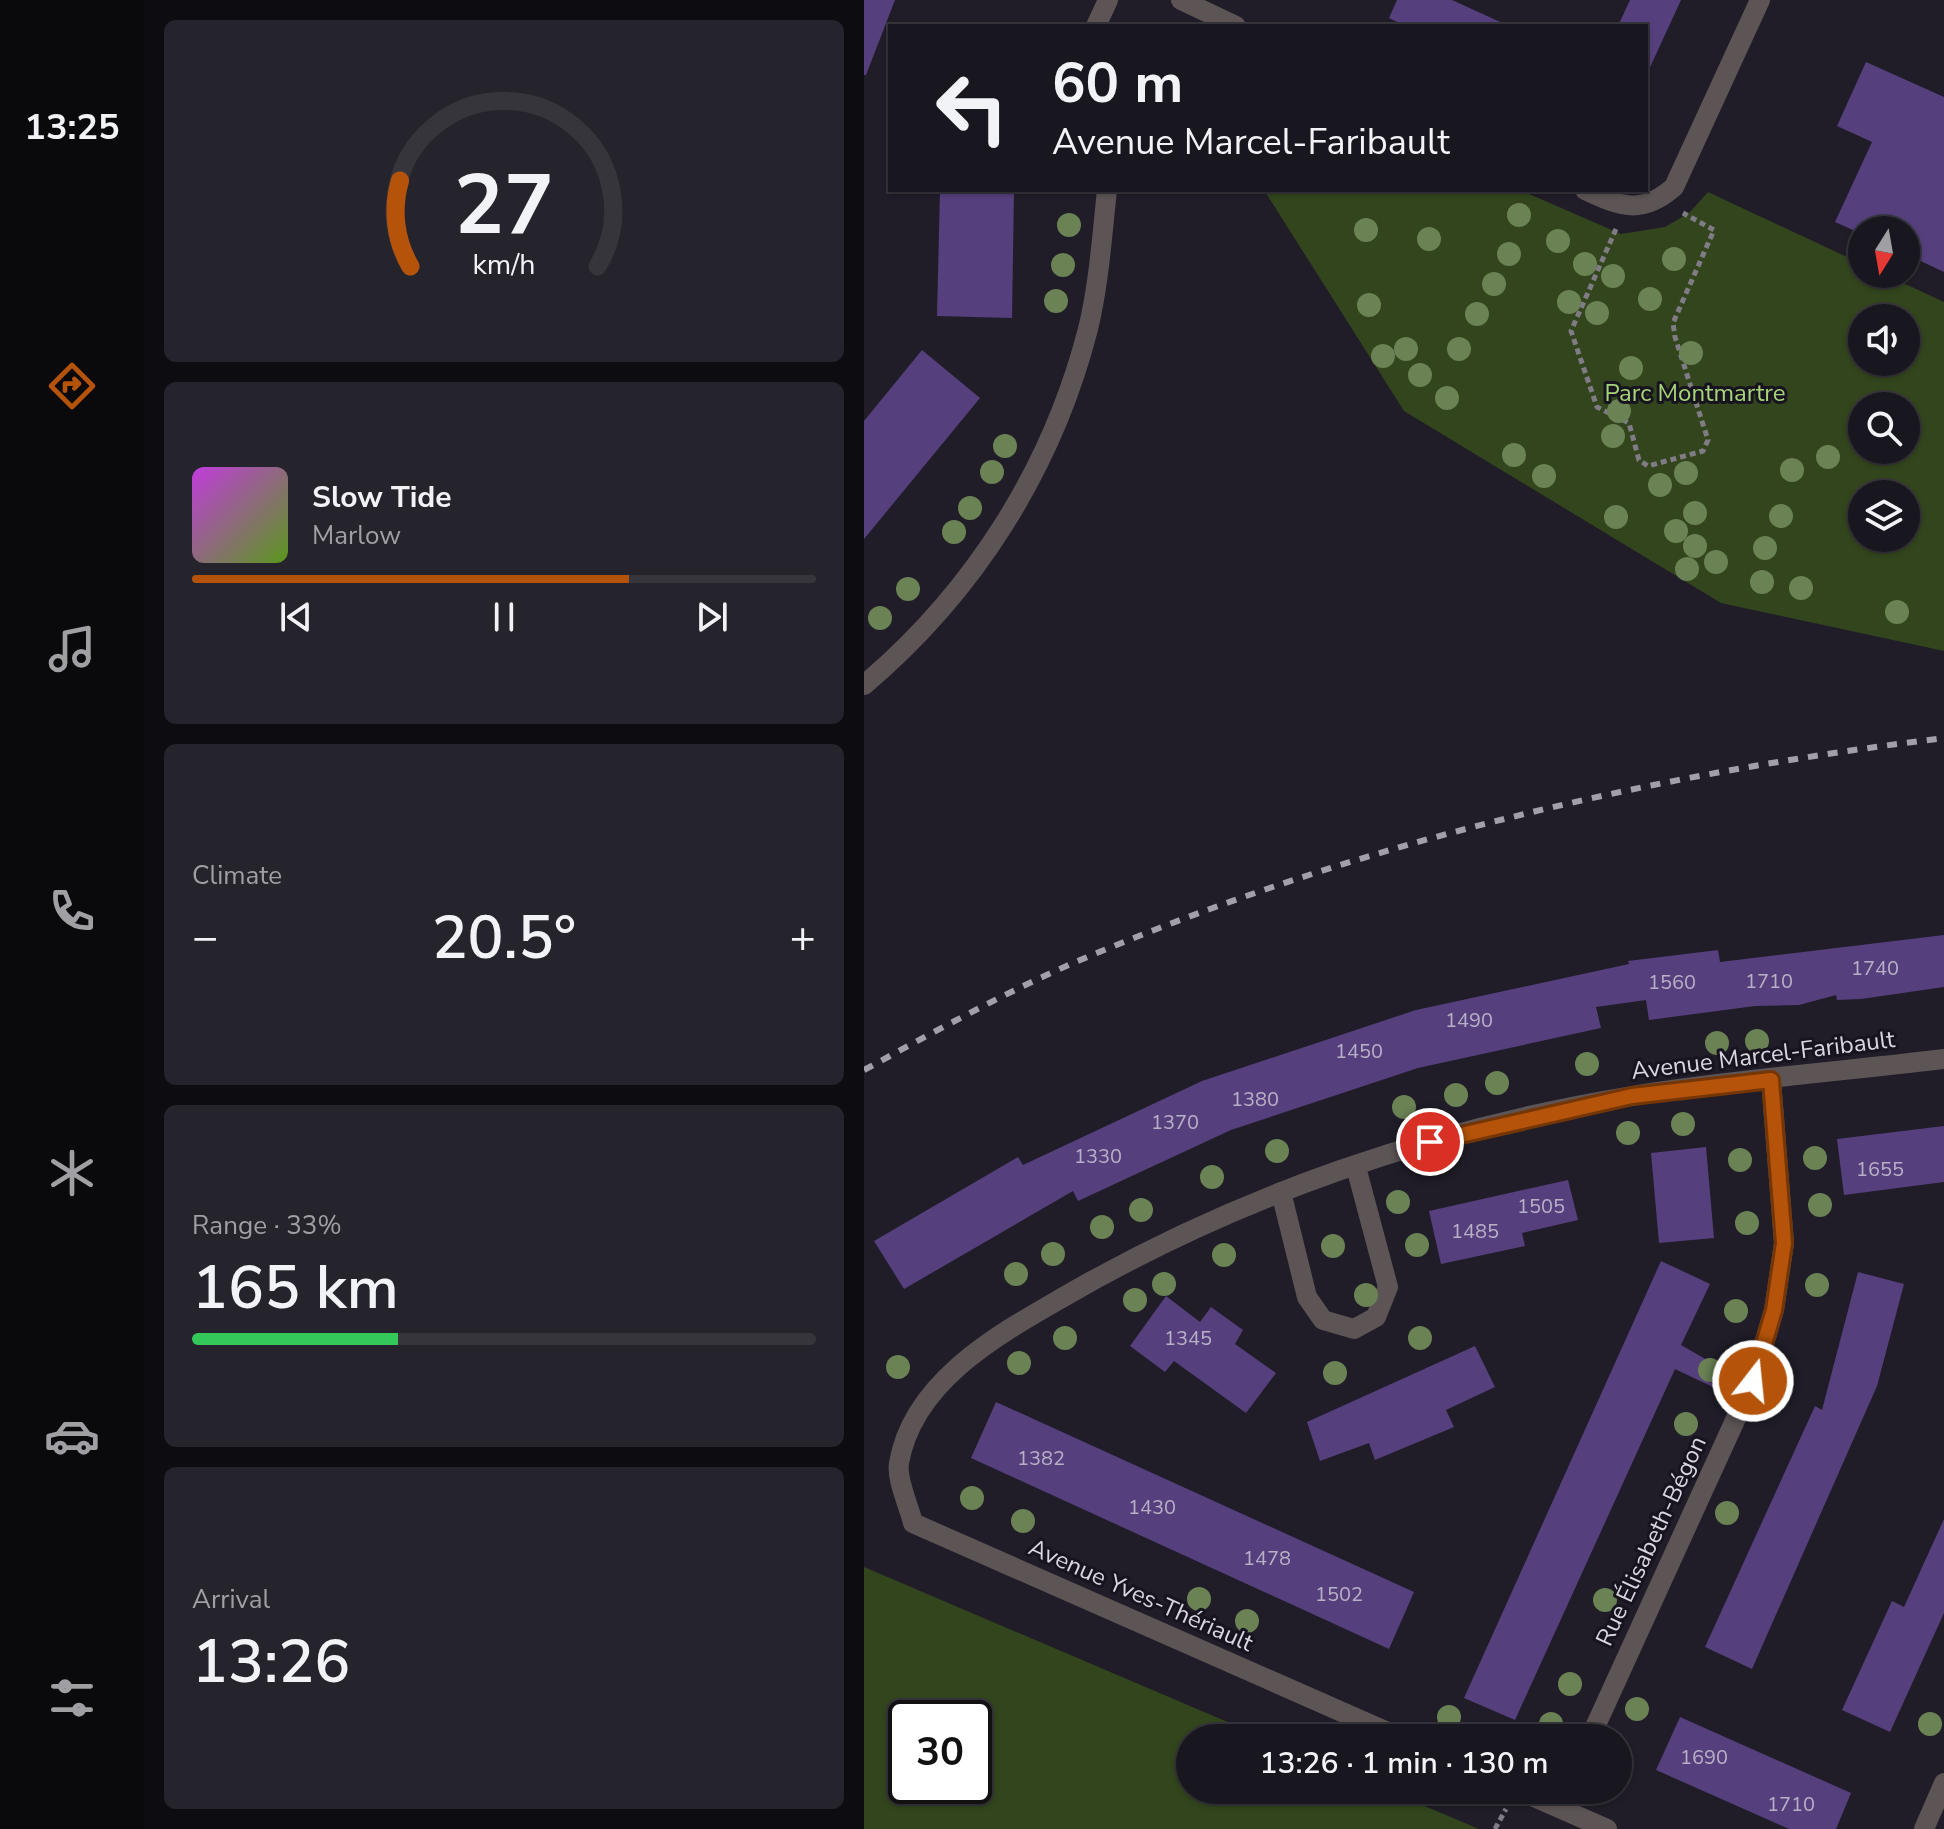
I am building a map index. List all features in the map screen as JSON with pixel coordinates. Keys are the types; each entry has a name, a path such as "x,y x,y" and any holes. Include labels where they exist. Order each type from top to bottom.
{"street":[{"path":"1097,24 1108,0"},
{"path":"1181,0 1232,24"},
{"path":"1589,192 1609,201 1635,207 1658,202 1674,187 1686,167 1760,0"},
{"path":"864,685 934,619 969,578 1002,531 1031,477 1054,427 1088,329 1107,192"},
{"name":"Avenue Marcel-Faribault","path":"898,1466 912,1423 948,1375 1006,1330 1121,1264 1229,1211 1430,1142 1632,1096 1944,1059"},
{"name":"Rue Élisabeth-Bégon","path":"1596,1724 1753,1381 1774,1310 1784,1243 1771,1080"},
{"path":"1281,1192 1307,1297 1323,1320 1354,1329 1376,1317 1388,1287 1356,1167"},
{"name":"Avenue Yves-Thériault","path":"898,1466 913,1523 1369,1724"},
{"path":"1924,1829 1944,1783"},
{"path":"1570,1804 1607,1829"}],"path":[{"path":"1617,228 1571,331 1597,407 1629,423 1639,460 1648,466 1703,451 1708,440 1673,323 1714,230 1683,213"}],"green space":[{"name":"Parc Montmartre","path":"1265,192 1525,192 1621,234 1665,227 1689,213 1708,192 1848,257 1848,288 1914,288 1944,302 1944,651 1721,603 1404,411"},
{"path":"864,1567 1232,1724 1176,1724 1176,1804 1420,1804 1479,1829 864,1829"}],"building":[{"path":"864,0 895,0 866,75 864,75"},
{"path":"1397,0 1452,0 1505,24 1401,24 1389,18"},
{"path":"1630,0 1681,0 1648,72 1648,24 1619,24"},
{"path":"1866,62 1944,97 1944,272 1920,261 1920,216 1848,216 1848,228 1835,222 1872,142 1837,126"},
{"path":"940,192 1014,192 1012,318 937,316"},
{"path":"922,350 980,398 864,539 864,421"},
{"path":"1944,935 1944,987 1861,999 1837,1000 1836,995 1799,1005 1755,1006 1649,1020 1646,1000 1596,1007 1601,1028 1418,1068 1231,1130 1078,1201 1073,1191 904,1289 874,1241 1018,1157 1023,1165 1202,1081 1416,1010 1629,964 1628,961 1718,950 1720,962"},
{"path":"1944,1126 1944,1182 1844,1195 1837,1139"},
{"path":"1706,1147 1714,1238 1659,1243 1651,1153"},
{"path":"1568,1180 1578,1220 1522,1233 1525,1246 1441,1264 1429,1211"},
{"path":"1661,1261 1710,1284 1681,1345 1728,1372 1719,1390 1675,1369 1515,1720 1464,1698"},
{"path":"1858,1272 1904,1284 1877,1386 1752,1669 1705,1647 1815,1406 1822,1410"},
{"path":"1166,1296 1200,1322 1211,1307 1243,1330 1235,1344 1276,1373 1246,1413 1174,1361 1165,1372 1130,1346"},
{"path":"1475,1346 1495,1387 1446,1410 1454,1427 1375,1460 1369,1443 1320,1461 1307,1422"},
{"path":"996,1402 1414,1592 1389,1649 971,1458"},
{"path":"1944,1519 1944,1613 1890,1732 1842,1710 1892,1601 1904,1607"},
{"path":"1680,1717 1851,1793 1836,1829 1789,1829 1656,1770"}],"railway":[{"path":"864,1070 1001,997 1085,958 1188,917 1399,847 1507,818 1724,771 1944,738"}],"route":[{"path":"1430,1142 1632,1096 1771,1080 1784,1243 1774,1310 1753,1381"}]}
